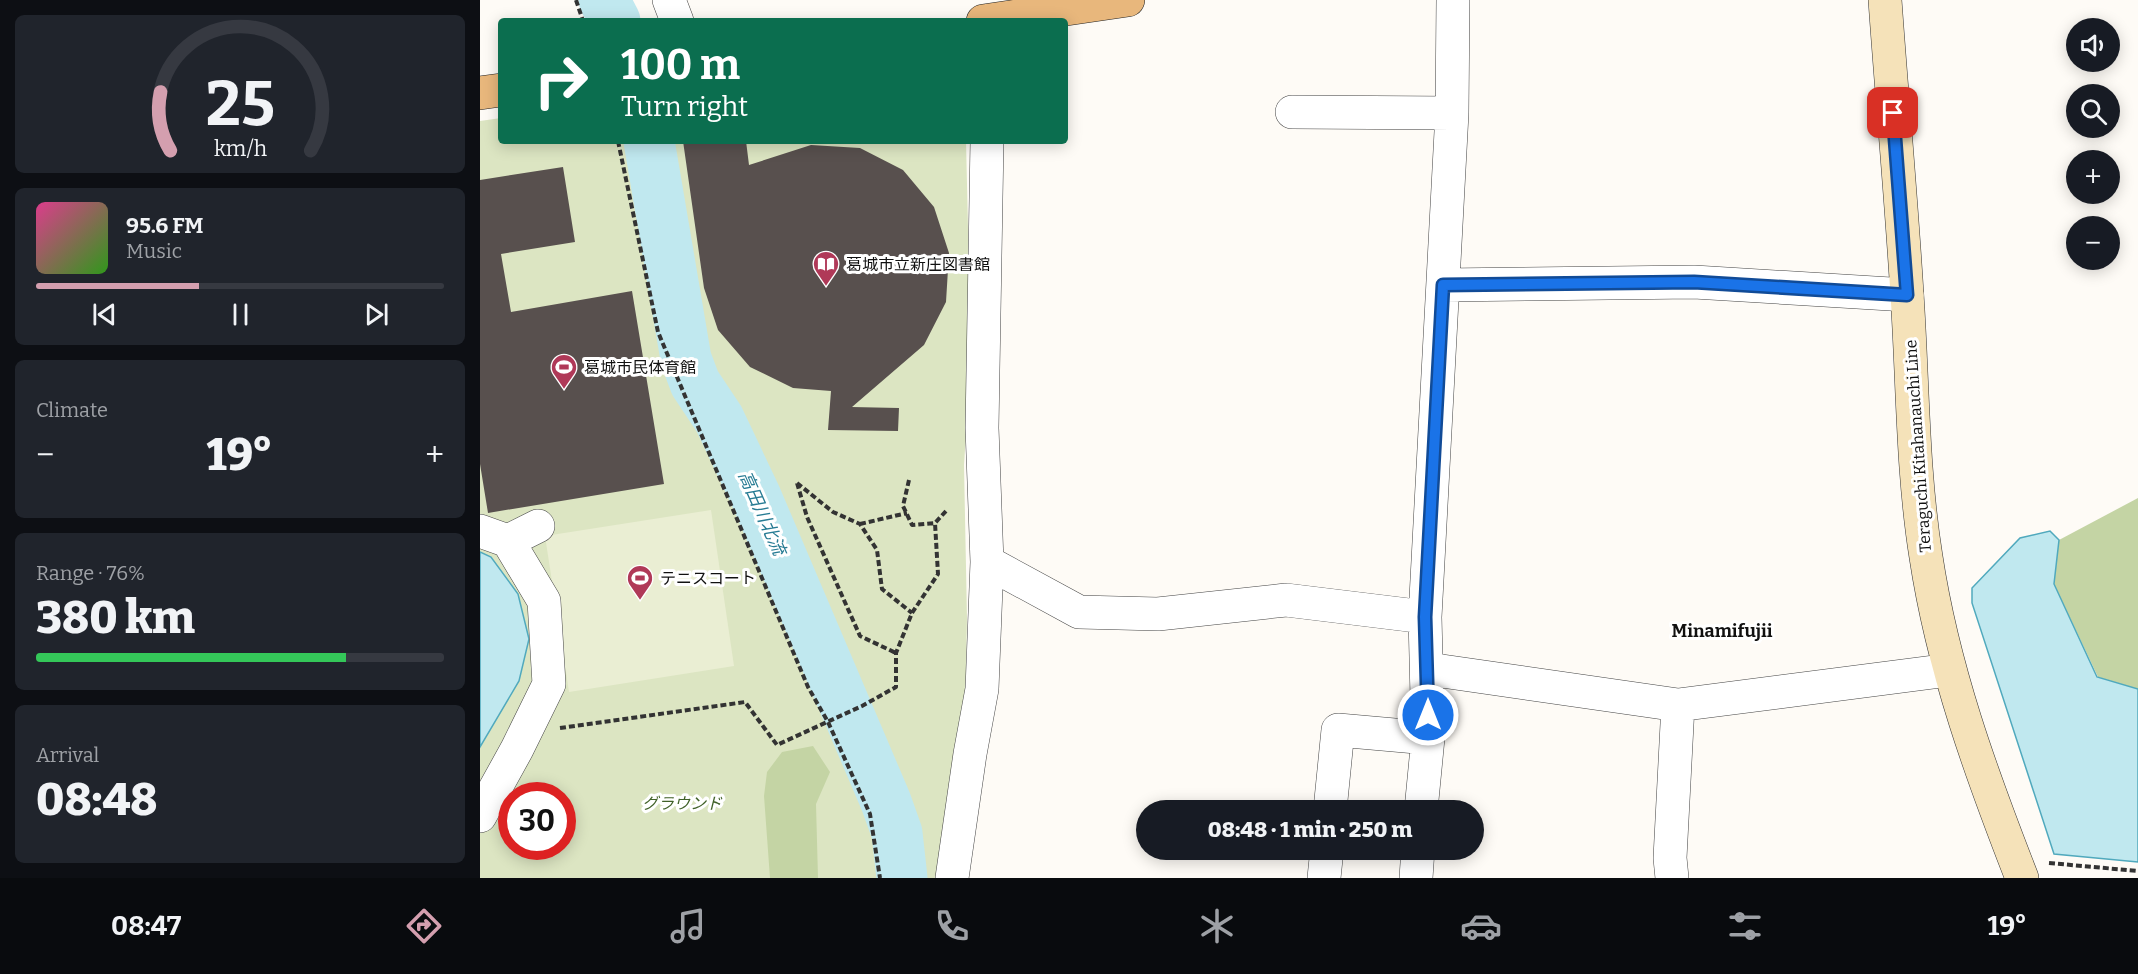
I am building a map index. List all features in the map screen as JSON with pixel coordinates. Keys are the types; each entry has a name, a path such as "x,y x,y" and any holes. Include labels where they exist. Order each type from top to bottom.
{"main road":[{"path":"987,16 1128,0"},
{"name":"Teraguchi Kitahanauchi Line","path":"1885,0 1907,295 1914,429 1925,556 1948,670 1974,753 2018,869"},
{"path":"480,93 498,90"}],"street":[{"path":"669,0 676,18"},
{"path":"1422,800 1428,738 1425,617 1452,113 1454,0"},
{"path":"1292,112 1452,113"},
{"path":"952,878 982,689 987,562 982,428 987,144"},
{"path":"1443,285 1694,282 1907,295"},
{"path":"480,816 527,730 549,684 544,601 494,536 538,526"},
{"path":"987,562 1079,612 1158,614 1286,600 1425,617"},
{"path":"1428,669 1678,705 1948,670"},
{"path":"1672,878 1670,858 1678,705"},
{"path":"1331,800 1338,730 1428,738"},
{"path":"1324,878 1326,860"},
{"path":"1416,878 1417,860"}],"path":[{"path":"576,0 582,18"},
{"path":"619,144 658,332 804,676 828,722 870,814 880,878"},
{"path":"909,480 903,506 912,525 935,523 946,511"},
{"path":"896,653 860,636 807,517 798,483 833,512 861,524 877,550 882,589 912,614"},
{"path":"861,524 907,513"},
{"path":"527,730 576,727 745,702 777,745 862,706 896,687 896,653 912,614 938,574 935,523"},
{"path":"2018,869 2138,871"}],"green space":[{"name":"グラウンド","path":"498,118 498,144 966,144 971,357 964,465 967,618 965,713 943,878 480,878 480,121"},
{"path":"2138,498 2138,689 2098,677 2054,584 2059,540"},
{"name":"テニスコート","path":"711,510 734,666 569,692 545,536"},
{"path":"813,746 830,772 816,804 818,878 770,878 764,796 767,772 782,752"}],"water":[{"path":"2050,531 2059,540 2054,584 2097,677 2138,689 2138,862 2054,854 1972,603 1972,588 2020,538"},
{"path":"480,552 491,557 518,594 529,639 519,681 480,747"}],"building":[{"path":"683,144 746,144 749,165 811,145 860,148 903,170 934,207 949,253 946,302 924,345 852,407 899,408 898,431 828,430 831,391 793,388 750,367 718,330 704,288"},
{"name":"葛城市民体育館","path":"563,167 575,242 501,254 511,312 632,291 664,484 488,513 480,464 480,180"}],"waterway":[{"name":"高田川北流","path":"604,0 613,18"},
{"name":"高田川北流","path":"650,144 686,359 695,383 719,419 756,497 886,802 897,833 902,878"}],"place":[{"name":"葛城市立新庄図書館","path":"826,287"},
{"name":"葛城市民体育館","path":"564,390"},
{"name":"テニスコート","path":"640,601"}],"district":[{"name":"Minamifujii","path":"1722,631"}],"route":[{"path":"1428,715 1425,617 1443,285 1694,282 1907,295 1893,113"}]}
